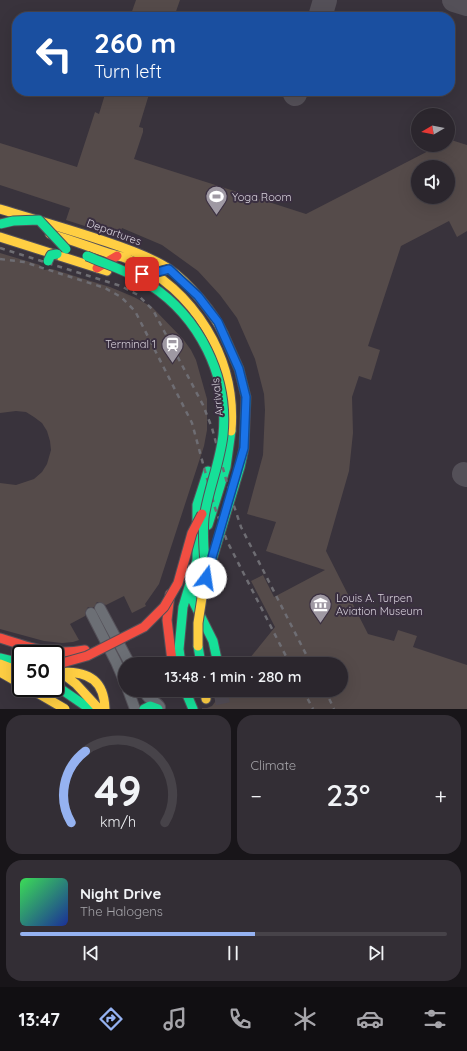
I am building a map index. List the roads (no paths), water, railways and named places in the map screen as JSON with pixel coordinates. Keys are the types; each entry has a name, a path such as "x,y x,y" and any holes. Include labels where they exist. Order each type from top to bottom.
{"main road":[{"name":"Departures","path":"0,209 39,220 133,251 169,269 198,296 218,322 239,369 246,397 244,448 206,578 198,623 198,646 200,657"},
{"name":"Arrivals","path":"0,217 128,259 175,289 196,311 213,337 227,373 232,407 230,442 222,486 183,607 179,649 180,657"},
{"path":"0,224 13,221 39,220 66,249"},
{"name":"Departures","path":"0,232 34,239 66,249 133,275 150,285 182,312 202,339 219,378 224,414 223,436 201,507 206,578"},
{"name":"Arrivals","path":"0,237 97,268 135,283 148,290 167,304 178,315 201,349 212,377 218,404 217,431 201,507 197,560"},
{"path":"34,239 47,250 48,264 51,255 57,254 73,257 87,256"},
{"path":"97,268 117,256"},
{"path":"133,275 150,274 169,269"},
{"path":"213,453 230,442"},
{"path":"138,623 154,611 171,586 201,507"},
{"path":"64,662 87,656 144,627 164,607 178,583 201,507"},
{"path":"171,586 167,620 172,657"},
{"path":"188,591 213,641 216,657"},
{"path":"0,638 54,654 64,654 85,650"},
{"path":"0,644 12,648"},
{"path":"0,658 12,661"},
{"path":"0,664 12,669"},
{"path":"64,671 77,672 93,679 101,687 105,709"},
{"path":"0,672 10,678"},
{"path":"64,674 88,696 99,709"},
{"path":"0,676 10,678"},
{"path":"64,690 90,709"},
{"path":"40,697 46,709"},
{"path":"45,697 66,709"},
{"path":"189,697 194,709"},
{"path":"144,709 150,706 160,709"}],"street":[{"path":"118,667 96,610 126,657"},
{"path":"131,697 135,709"},
{"path":"148,697 158,703 160,709"}],"tunnel":[{"path":"221,697 224,709"}],"railway":[{"path":"0,248 121,286 138,295 153,310 203,405 212,428 230,494 241,527 307,657"},
{"path":"0,259 24,262 105,288 121,297 135,311 192,423 215,508 227,541 286,657"},
{"path":"307,697 313,709"},
{"path":"328,697 334,709"}],"place":[{"name":"Yoga Room","path":"217,216"},
{"name":"Terminal 1","path":"172,364"},
{"name":"Louis A. Turpen Aviation Museum","path":"321,624"}]}
